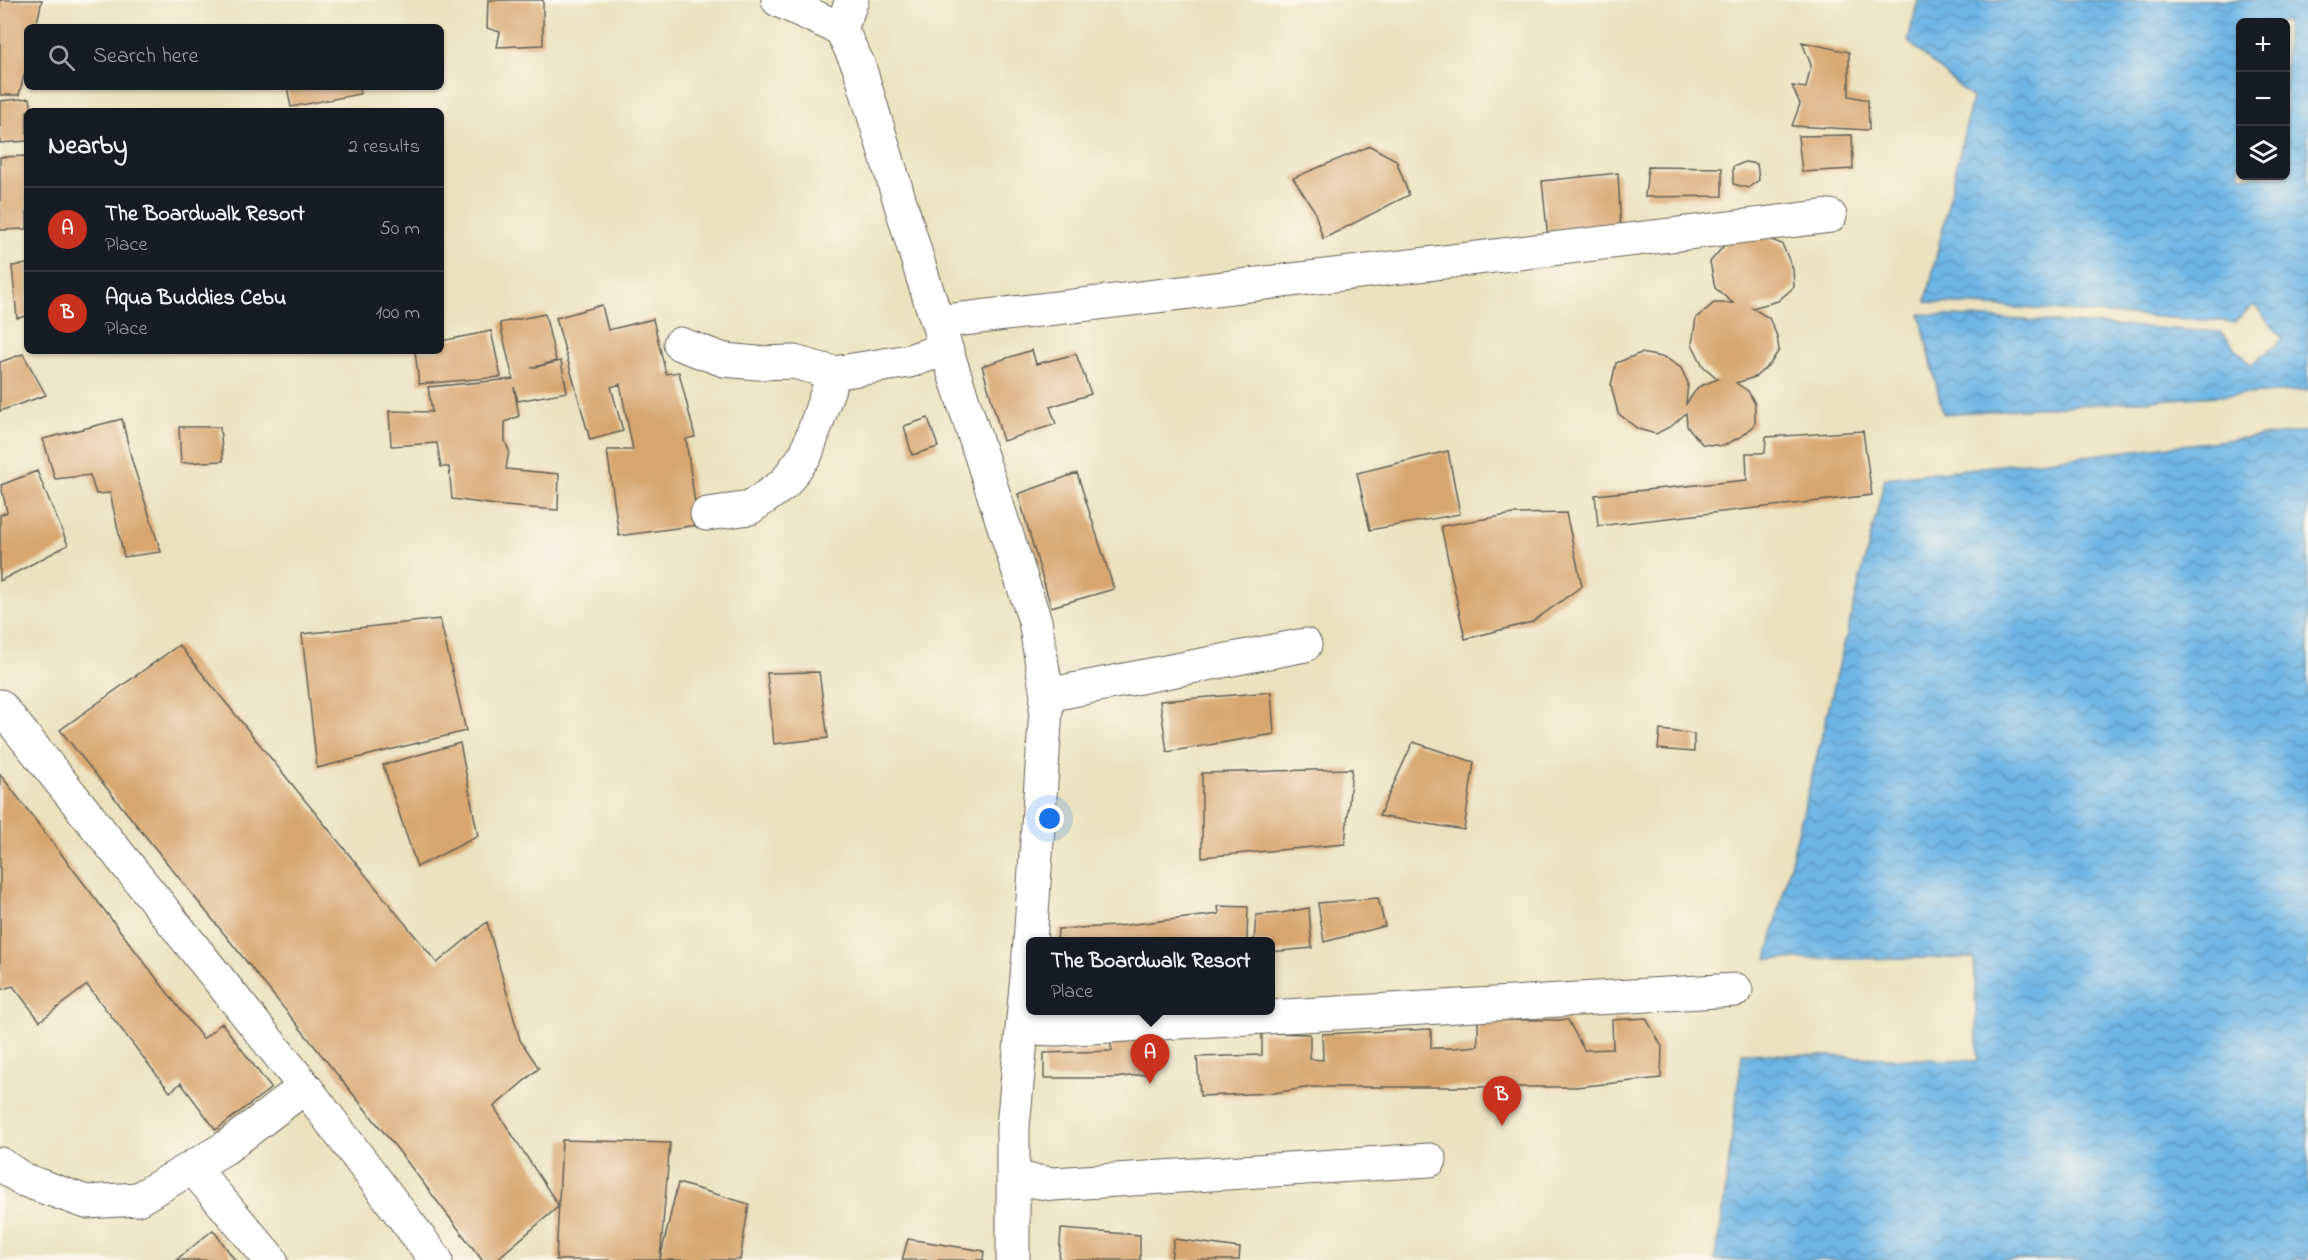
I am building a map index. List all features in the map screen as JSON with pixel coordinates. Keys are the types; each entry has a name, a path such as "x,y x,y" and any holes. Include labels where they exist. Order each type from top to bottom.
{"street":[{"path":"778,0 847,15 859,66 942,335 1035,621 1047,695 1030,937"},
{"path":"680,344 724,360 758,363 794,362 834,373 909,361 942,335 1830,216"},
{"path":"707,514 750,508 784,484 806,454 834,373"},
{"path":"1047,695 1305,645"},
{"path":"0,706 305,1087 436,1260"},
{"path":"1013,1260 1013,1126 1026,985"},
{"path":"1022,1028 1069,1028 1736,990"},
{"path":"0,1164 24,1180 86,1202 138,1199 225,1148 305,1087"},
{"path":"1013,1178 1053,1184 1431,1161"},
{"path":"192,1167 271,1260"}],"water":[{"path":"1918,0 2308,0 2308,390 1943,414 1920,314 2221,332 2251,365 2283,339 2254,305 2234,322 1926,302 1972,98 1908,41"},
{"path":"2308,431 2308,1260 1714,1260 1720,1235 1742,1053 1978,1061 1974,958 1767,959 1885,478"}],"building":[{"path":"0,0 42,0 37,24 24,24 24,76 19,95 0,95"},
{"path":"488,0 543,0 543,45 497,47 500,32 487,28"},
{"path":"1802,42 1849,52 1849,96 1868,100 1869,130 1792,126 1800,104 1792,86 1806,88 1811,65"},
{"path":"288,90 359,90 360,94 291,107"},
{"path":"30,98 32,108 24,108 24,141 0,143 0,101"},
{"path":"1852,135 1853,169 1802,172 1798,136"},
{"path":"1370,146 1396,160 1409,195 1323,239 1314,210 1293,178"},
{"path":"24,156 24,229 0,230 0,157"},
{"path":"1745,162 1757,164 1759,180 1748,188 1733,184 1733,167"},
{"path":"1648,167 1722,168 1722,196 1645,197"},
{"path":"1618,173 1621,233 1548,239 1542,181"},
{"path":"1754,233 1782,244 1793,269 1794,287 1778,301 1752,308 1769,318 1777,336 1779,350 1770,364 1755,377 1736,383 1748,391 1755,404 1755,425 1742,436 1723,446 1702,444 1687,426 1686,413 1673,425 1656,434 1638,429 1618,413 1611,385 1616,363 1641,353 1666,358 1681,368 1688,383 1686,404 1698,387 1718,379 1703,366 1692,344 1696,318 1714,303 1733,303 1715,288 1710,262 1727,242"},
{"path":"24,264 24,317 17,318 12,266"},
{"path":"602,305 608,330 653,319 666,374 679,372 695,437 686,439 698,525 619,536 607,450 633,450 620,384 611,387 623,431 590,440 556,318"},
{"path":"545,314 556,361 531,368 561,361 567,392 518,401 514,387 519,416 505,422 505,441 509,451 506,469 559,474 558,510 452,499 449,467 441,467 437,443 391,446 389,411 432,412 428,387 513,379 500,323"},
{"path":"491,331 501,377 419,384 415,354 444,354 444,340"},
{"path":"1032,350 1036,364 1076,354 1091,394 1050,407 1056,424 1003,441 982,366"},
{"path":"23,354 46,395 0,411 0,362"},
{"path":"928,418 938,447 912,455 904,426"},
{"path":"122,419 132,461 161,552 124,557 110,493 96,494 90,475 55,479 43,439"},
{"path":"179,427 220,427 223,461 181,463"},
{"path":"1863,431 1872,495 1598,526 1595,495 1747,480 1746,453 1765,453 1766,437"},
{"path":"1448,451 1460,514 1370,530 1357,473"},
{"path":"37,471 68,545 0,581 0,515 7,512 1,485"},
{"path":"1077,473 1114,589 1051,607 1018,494"},
{"path":"1566,513 1582,586 1532,622 1465,639 1441,526 1514,514"},
{"path":"440,619 466,731 317,768 302,634"},
{"path":"179,645 437,963 487,922 520,1040 539,1068 494,1107 559,1206 496,1260 482,1260 398,1150 60,730"},
{"path":"819,672 828,738 774,744 767,673"},
{"path":"1271,692 1274,734 1167,752 1160,701"},
{"path":"1660,730 1694,734 1694,752 1658,749"},
{"path":"1413,742 1474,762 1464,830 1379,816"},
{"path":"460,743 478,836 417,867 383,765"},
{"path":"1352,769 1345,844 1202,857 1202,773"},
{"path":"0,774 203,1039 222,1023 271,1088 216,1130 181,1083 170,1092 87,985 40,1021 13,986 0,990"},
{"path":"1378,898 1385,926 1324,942 1318,903"},
{"path":"1218,906 1248,907 1247,937 1057,937 1058,929 1118,926 1219,914"},
{"path":"1309,908 1312,948 1275,952 1275,937 1254,937 1256,915"},
{"path":"1646,1018 1662,1047 1661,1078 1576,1087 1311,1087 1274,1093 1200,1096 1197,1057 1262,1055 1262,1033 1310,1034 1310,1059 1323,1060 1322,1034 1431,1029 1431,1048 1453,1048 1478,1046 1478,1020 1568,1020 1584,1050 1613,1049 1612,1020"},
{"path":"1153,1027 1145,1074 1115,1078 1044,1078 1044,1053 1112,1051 1109,1034"},
{"path":"562,1140 670,1143 660,1259 678,1183 749,1204 740,1260 556,1260"},
{"path":"1061,1229 1140,1235 1140,1260 1059,1260"},
{"path":"213,1230 235,1260 176,1260"},
{"path":"908,1239 984,1251 983,1260 902,1260"},
{"path":"1174,1239 1240,1248 1239,1260 1171,1260"}],"place":[{"name":"The Boardwalk Resort","path":"1150,1084"},
{"name":"Aqua Buddies Cebu","path":"1502,1126"}]}
